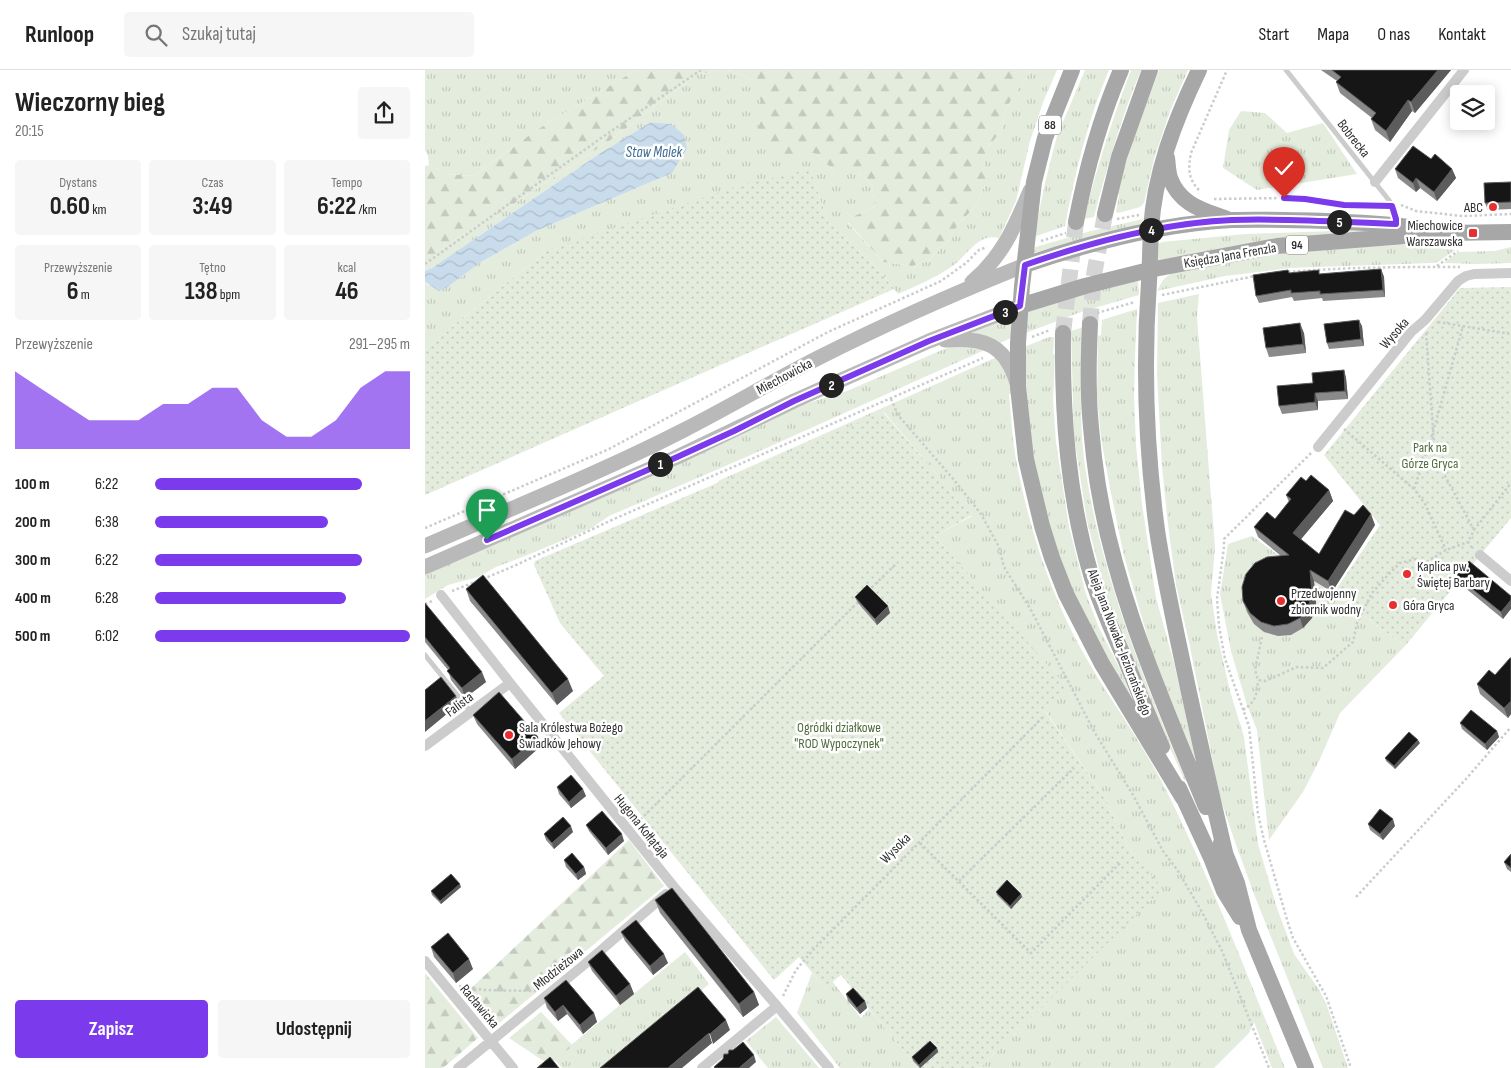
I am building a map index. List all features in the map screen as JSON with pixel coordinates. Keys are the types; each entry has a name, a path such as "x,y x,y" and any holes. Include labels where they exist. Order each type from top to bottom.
{"main road":[{"name":"88","path":"1020,306 1034,182 1045,138 1072,70"},
{"path":"1076,222 1082,189 1095,141 1121,70"},
{"path":"1105,214 1119,157 1150,70"},
{"path":"1199,70 1185,98 1157,186 1151,230 1147,299 1145,364 1147,428 1157,529 1168,593 1225,852"},
{"path":"1167,150 1170,178 1179,194 1196,208 1231,220"},
{"path":"933,305 973,282 992,263 1013,232 1034,182"},
{"name":"Księdza Jana Frenzla","path":"1151,230 1231,220 1292,220 1396,224 1445,233"},
{"name":"Miechowicka","path":"425,546 614,464 684,430 862,336 986,280 1081,246 1151,230"},
{"name":"Księdza Jana Frenzla","path":"1020,306 1085,286 1149,270 1277,246 1445,233 1511,232"},
{"path":"1020,306 1018,387 1026,459 1033,494 1052,558 1066,594 1102,664 1183,798"},
{"name":"Miechowicka","path":"425,567 675,458 794,401 929,341 1020,306"},
{"name":"Aleja Jana Nowaka-Jeziorańskiego","path":"1090,320 1089,394 1094,458 1115,562 1128,606 1159,690 1237,883 1249,930 1305,1068"},
{"name":"Aleja Jana Nowaka-Jeziorańskiego","path":"1057,331 1072,484 1079,526 1093,579 1114,634 1224,891 1249,930"},
{"path":"929,341 977,340 992,346 1004,356 1013,370 1018,387"}],"street":[{"path":"1185,98 1209,70"},
{"path":"1375,182 1464,70"},
{"name":"Wysoka","path":"1318,447 1411,332 1425,320 1458,281 1466,276 1479,274 1511,273"},
{"path":"1480,555 1511,581"},
{"name":"Hugona Kołłątaja","path":"441,596 674,887 829,1068"},
{"name":"Falista","path":"425,746 510,683"},
{"name":"Młodzieżowa","path":"458,1068 585,964 674,887"},
{"name":"Racławicka","path":"425,961 513,1068"},
{"path":"702,1068 777,1006"}],"lane":[{"name":"Bobrecka","path":"1286,70 1375,182 1392,206 1396,224"},
{"path":"425,655 471,712"},
{"path":"437,682 443,677"}],"path":[{"path":"425,264 604,136 701,70"},
{"path":"1204,194 1197,189 1191,180 1189,164 1191,153 1227,70"},
{"path":"1209,196 1213,199 1284,198 1344,205 1403,205 1416,211 1462,216 1511,214"},
{"path":"1436,267 1458,251"},
{"path":"1286,272 1389,267 1463,267"},
{"path":"1090,320 1147,299 1257,276"},
{"path":"1474,530 1435,457 1425,320 1511,334"},
{"path":"1414,489 1433,432 1463,326"},
{"path":"1018,343 1057,331"},
{"path":"425,604 514,566 614,519 999,351"},
{"path":"891,399 898,415 981,514 999,547 1004,566 1031,610 1095,734 1202,912 1222,951 1269,1068"},
{"path":"1338,424 1414,489 1425,504 1446,550"},
{"path":"1318,447 1223,539 1224,547 1217,599 1219,626 1225,659 1249,726 1258,814 1264,840 1288,923 1298,948 1326,996 1351,1068"},
{"path":"425,528 609,449"},
{"path":"1258,680 1265,681 1297,667 1323,668 1353,642 1357,623 1372,593 1400,563 1416,559 1419,567 1446,550 1468,542 1474,530 1511,483"},
{"path":"1468,542 1471,547"},
{"path":"867,593 895,565"},
{"path":"628,830 860,600"},
{"path":"1243,710 1251,705 1257,693 1258,680 1255,670 1262,638"},
{"name":"Wysoka","path":"777,1006 800,964 1042,718"},
{"path":"1356,897 1466,779 1511,727"},
{"path":"959,881 1073,768"},
{"path":"920,842 1031,953 1121,862"},
{"path":"443,983 484,990 552,991"}],"green space":[{"path":"425,70 636,70 535,131 474,176 446,174 429,165 425,150"},
{"path":"636,70 720,70 696,75 612,139 501,212 460,236 425,264 425,166 429,165 446,174 474,176 535,131"},
{"path":"729,70 753,80 762,101 755,112 782,158 814,153 835,171 858,171 872,185 875,207 852,217 848,223 883,262 912,266 928,261 947,242 959,223 975,207 985,185 985,151 1002,130 1006,108 1031,70 1057,70 1030,141 1016,201 999,238 984,239 971,248 951,267 905,291 898,294 877,268 828,222 810,170 548,250 425,350 425,282 428,285 449,286 481,262 536,231 672,173 671,124 651,122 599,154 432,268 425,271 425,264 460,236 501,212 612,139 696,75"},
{"path":"729,70 1031,70 1006,108 1002,130 985,151 985,185 975,207 959,223 947,242 928,261 912,266 883,262 848,222 852,217 875,207 872,185 858,171 835,171 814,153 782,158 770,152 762,140 758,126 755,112 761,101 753,80"},
{"path":"1085,70 1109,70 1083,146 1065,226 1034,237 1057,136"},
{"path":"1131,70 1141,70 1115,143 1094,217 1084,219 1105,144"},
{"path":"1159,70 1188,70 1170,111 1154,159 1144,203 1140,207 1118,213 1116,212 1119,195 1117,192 1134,137"},
{"path":"1241,111 1265,113 1287,133 1323,123 1357,174 1257,190 1223,168 1229,130"},
{"path":"810,169 828,222 877,268 894,289 425,495 425,350 460,320 548,250 741,185"},
{"path":"1143,219 1140,225 1092,236 1034,253 1032,251 1032,248 1091,231"},
{"path":"1391,229 1157,259 1158,244 1162,242 1246,234"},
{"path":"1399,245 1455,250 1438,262 1431,263 1290,268 1225,276 1157,291 1163,280 1169,275 1187,267 1305,250"},
{"path":"1511,247 1511,263 1444,263 1458,252 1495,251"},
{"path":"1138,281 1139,295 1081,312 1023,334 1026,312 1073,296"},
{"name":"Park na Górze Gryca","path":"1511,287 1511,518 1405,646 1333,594 1380,525 1324,455 1460,288"},
{"path":"1199,294 1197,317 1215,548 1211,594 1217,634 1230,691 1244,737 1258,844 1277,908 1294,954 1318,988 1326,1003 1348,1068 1323,1068 1234,839 1220,797 1176,585 1162,467 1157,374 1158,303"},
{"path":"1137,309 1134,396 1136,445 1142,504 1156,598 1174,663 1196,761 1156,666 1124,556 1101,438 1097,396 1098,336 1101,335 1102,320"},
{"path":"1012,317 1013,337 998,344 972,335 971,332"},
{"path":"1084,327 1081,376 1081,426 1084,459 1100,542 1139,663 1185,781 1133,667 1114,619 1087,521 1074,436 1071,331"},
{"path":"1049,337 1054,337 1053,400 1056,442 1069,527 1086,594 1099,628 1122,673 1131,697 1098,645 1058,560 1033,465 1027,415 1024,347"},
{"path":"959,345 987,349 744,458 609,516 590,529 496,567 478,577 448,585 425,599 425,574 802,405 847,391 949,347"},
{"path":"997,357 1011,376 1011,394 1009,394 1019,477 1030,522 1052,588 1082,651 1166,790 1228,928 1285,1068 1272,1068 1254,1022 1249,1033 1214,1068 980,1068 1162,889 1128,847 1106,800 1045,710 1066,687 935,536 972,516 884,412 719,483 718,481"},
{"name":"Ogródki działkowe \"ROD Wypoczynek\"","path":"883,412 972,515 935,536 1067,687 1045,711 1106,800 1128,847 1163,889 980,1068 918,1068 841,975 825,988 799,957 774,980 559,713 604,676 560,623 534,565 535,561"},
{"path":"1252,536 1405,646 1340,713 1303,792 1269,840 1257,730 1247,705 1231,651 1220,594 1228,544"},
{"path":"629,840 664,886 492,1029 466,993"},
{"path":"685,952 709,984 609,1068 562,1068 554,1059"},
{"path":"425,973 478,1038 443,1068 425,1068"},
{"path":"812,973 825,988 832,981 861,1018 869,1009 918,1068 840,1068 797,1013"},
{"path":"541,1012 573,1046 548,1064 509,1038"},
{"path":"776,1017 819,1068 768,1068 746,1041"}],"water":[{"name":"Staw Malek","path":"651,122 671,124 684,135 687,148 672,173 536,231 481,262 449,286 439,291 425,282 425,271 599,154"}],"building":[{"path":"1332,70 1438,70 1411,102 1408,100 1386,131 1371,119 1376,113 1336,82 1341,77"},
{"path":"1413,146 1431,159 1435,154 1452,169 1434,192 1416,178 1413,183 1395,169"},
{"path":"1511,182 1511,202 1485,203 1484,183"},
{"path":"1381,269 1383,290 1320,294 1320,291 1291,293 1291,290 1256,296 1253,275 1288,270 1289,273 1319,270 1319,274"},
{"path":"1359,320 1361,339 1327,343 1324,324"},
{"path":"1300,323 1303,344 1266,348 1263,328"},
{"path":"1344,370 1345,391 1315,393 1315,402 1279,406 1277,386 1313,383 1312,373"},
{"path":"1311,475 1329,490 1293,533 1319,554 1345,510 1354,515 1363,505 1371,514 1328,581 1310,570 1312,594 1308,607 1300,618 1288,624 1274,626 1261,622 1250,613 1243,601 1242,587 1246,574 1255,563 1267,557 1289,555 1254,527 1267,512 1275,519 1291,499 1286,495 1301,477 1306,481"},
{"path":"1469,561 1511,596 1511,600 1501,612 1456,576"},
{"path":"483,575 568,679 552,693 466,589"},
{"path":"867,585 888,606 875,619 855,597"},
{"path":"425,603 482,672 462,688 447,671 450,668 425,637"},
{"path":"1510,658 1511,701 1504,708 1477,684 1489,670 1495,675"},
{"path":"441,677 456,696 425,721 425,690"},
{"name":"Sala Królestwa Bożego Świadków Jehowy","path":"499,692 538,737 512,759 473,715"},
{"path":"1471,710 1497,731 1485,744 1460,723"},
{"path":"1409,732 1418,740 1394,766 1385,758"},
{"path":"571,775 583,789 569,802 557,787"},
{"path":"1380,809 1393,819 1380,834 1368,824"},
{"path":"602,811 622,834 606,848 586,825"},
{"path":"563,817 571,826 552,843 544,834"},
{"path":"572,853 584,867 576,874 564,860"},
{"path":"1511,854 1511,868 1504,862"},
{"path":"451,874 460,884 440,901 431,891"},
{"path":"1007,880 1021,894 1010,906 996,892"},
{"path":"672,888 754,992 739,1004 655,900"},
{"path":"636,920 664,954 650,966 621,932"},
{"path":"448,933 469,959 453,973 431,947"},
{"path":"602,950 630,984 616,996 588,962"},
{"path":"566,980 594,1013 580,1025 563,1005 555,1012 544,998"},
{"path":"698,987 726,1020 710,1034 668,1068 600,1068"},
{"path":"853,988 865,1001 857,1008 846,994"},
{"path":"930,1041 937,1048 919,1065 912,1057"},
{"path":"743,1042 754,1055 739,1068 714,1067 723,1059 724,1054 728,1054 729,1050 733,1050"},
{"path":"550,1057 559,1068 537,1068"}],"tunnel":[{"path":"1090,324 1094,275 1105,214"},
{"path":"1063,333 1076,222"}],"place":[{"name":"ABC","path":"1493,207"},
{"name":"Miechowice Warszawska","path":"1473,233"},
{"name":"Kaplica pw. Świętej Barbary","path":"1407,574"},
{"name":"Przedwojenny zbiornik wodny","path":"1281,601"},
{"name":"Góra Gryca","path":"1393,605"},
{"name":"Sala Królestwa Bożego Świadków Jehowy","path":"509,735"}],"route":[{"path":"487,540 675,458 794,401 929,341 1020,306 1025,265 1081,246 1151,230 1185,225 1231,220 1396,224 1392,206 1355,206 1284,198"}]}
